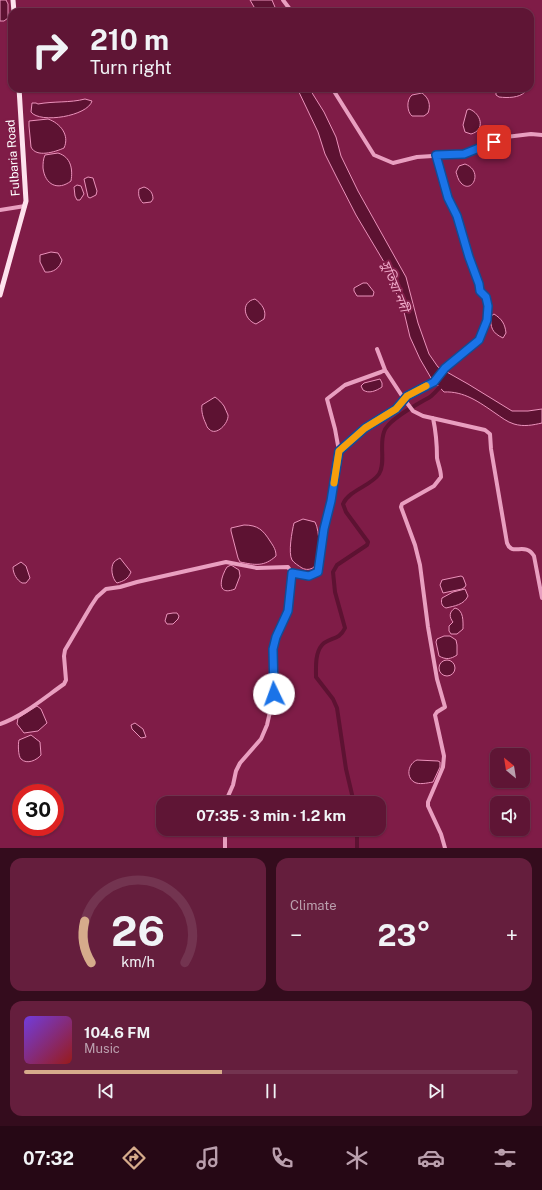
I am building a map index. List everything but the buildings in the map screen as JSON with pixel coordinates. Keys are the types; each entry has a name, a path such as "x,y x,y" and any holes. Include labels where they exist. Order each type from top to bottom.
{"main road":[{"name":"Fulbaria Road","path":"0,295 26,201 19,92"}],"street":[{"path":"334,92 374,156 393,163 417,157 464,154 505,137 532,134 542,135"},
{"path":"339,451 365,428 396,409 407,396 434,382 445,368 479,340 487,320 488,306 486,297 480,291 457,216 448,198 436,155"},
{"path":"0,210 25,206"},
{"path":"377,349 385,370 413,411 423,416 485,430 490,434 507,543 511,549 528,549 531,551 534,556 542,598"},
{"path":"292,573 309,576 318,572 324,529 331,501 339,451 327,399 345,385 385,370"},
{"path":"433,418 437,438 437,456 441,477 434,486 402,504 401,507 415,545 420,565 431,649 437,679 445,707 435,715 444,756 444,767 428,802 428,806 441,834 445,848"},
{"path":"0,724 7,722 27,710 64,684 66,680 65,650 97,597 106,589 226,562 257,568 288,567 292,573 288,611 276,637 273,649 274,694 267,725 261,739 240,763 228,796"},
{"path":"225,836 225,848"}],"water":[{"path":"0,0 6,0 8,4 8,18 4,21 0,21"},
{"path":"250,0 272,0 275,8 255,8"},
{"name":"সুতিয়া নদী","path":"299,92 312,92 324,112 336,137 341,156 358,191 406,277 418,323 429,354 438,367 512,411 542,409 542,423 525,426 511,423 465,395 444,392 431,378 410,337 404,312 384,262 356,215 325,154 318,132"},
{"path":"496,92 525,92 517,96 510,97 499,97 496,95"},
{"path":"422,93 429,102 428,113 424,116 412,116 408,109 410,97 412,95"},
{"path":"85,99 92,101 89,106 82,111 63,117 53,118 36,116 31,112 32,103 38,104"},
{"path":"469,109 476,114 480,122 479,129 471,134 465,132 463,125 467,110"},
{"path":"48,119 56,123 63,130 66,143 64,148 56,151 46,153 37,152 31,147 29,121"},
{"path":"58,153 66,157 68,160 72,177 71,181 61,186 53,185 46,179 43,168 43,160 45,155"},
{"path":"465,164 471,167 475,176 474,181 469,186 465,186 461,183 456,172 459,166"},
{"path":"88,177 93,178 97,191 96,195 90,198 88,197 84,179"},
{"path":"77,185 81,186 84,194 80,200 77,200 75,196 74,187"},
{"path":"144,187 152,193 153,199 151,202 143,203 140,198 139,189"},
{"path":"51,252 58,253 62,260 56,269 51,272 45,272 40,262 40,255"},
{"path":"363,283 367,283 374,292 373,296 357,296 354,288"},
{"path":"255,299 262,305 265,313 264,319 256,324 249,319 245,311 247,304"},
{"path":"494,314 504,324 506,333 503,338 496,334 492,329 491,316"},
{"path":"380,379 382,387 375,391 365,391 361,386 364,383"},
{"path":"215,397 224,406 228,418 222,428 212,431 207,427 203,417 202,405"},
{"path":"303,519 315,522 319,538 318,558 314,567 311,569 302,568 294,562 290,552 294,523"},
{"path":"244,525 257,527 267,537 276,552 276,556 272,560 263,564 240,562 231,528"},
{"path":"120,558 131,572 126,579 117,583 113,576 112,567 114,562"},
{"path":"21,562 26,566 30,578 26,583 20,582 14,572 13,567"},
{"path":"231,565 239,570 240,576 235,589 229,591 224,590 221,584 227,567"},
{"path":"461,576 463,577 466,585 465,587 443,593 440,585 442,580"},
{"path":"465,589 468,596 464,601 458,605 446,608 442,605 442,598 453,592"},
{"path":"455,608 460,611 463,620 463,629 457,634 451,634 449,631 449,626 453,622 450,615"},
{"path":"177,613 179,616 178,619 173,624 167,624 165,621 167,614"},
{"path":"444,636 450,636 456,640 457,655 448,658 439,656 436,642 437,639"},
{"path":"447,660 454,665 455,668 450,675 447,676 440,671 439,668 444,661"},
{"path":"37,706 41,709 47,723 38,731 24,733 17,724 18,718"},
{"path":"135,723 143,729 146,737 141,738 132,729 131,725"},
{"path":"31,735 40,742 41,755 37,759 26,762 21,759 19,755 19,740"},
{"path":"417,760 440,762 440,767 433,782 423,784 414,782 411,779 409,770 412,764"}],"waterway":[{"path":"352,796 346,769 337,708 333,699 316,677 316,660 320,648 328,641 340,635 345,628 335,592 333,572 337,565 367,545 368,542 346,512 343,504 350,495 371,482 379,474 382,465 382,442 386,427 397,417 430,397 441,386"},
{"path":"357,836 357,848"}],"slow traffic":[{"path":"334,483 339,451 365,428 396,409 407,396 426,386"}],"route":[{"path":"274,694 273,649 276,637 288,611 292,573 309,576 318,572 324,529 331,501 339,451 365,428 396,409 407,396 434,382 445,368 479,340 487,320 488,306 486,297 480,291 457,216 448,198 436,155 464,154 494,142"}]}
